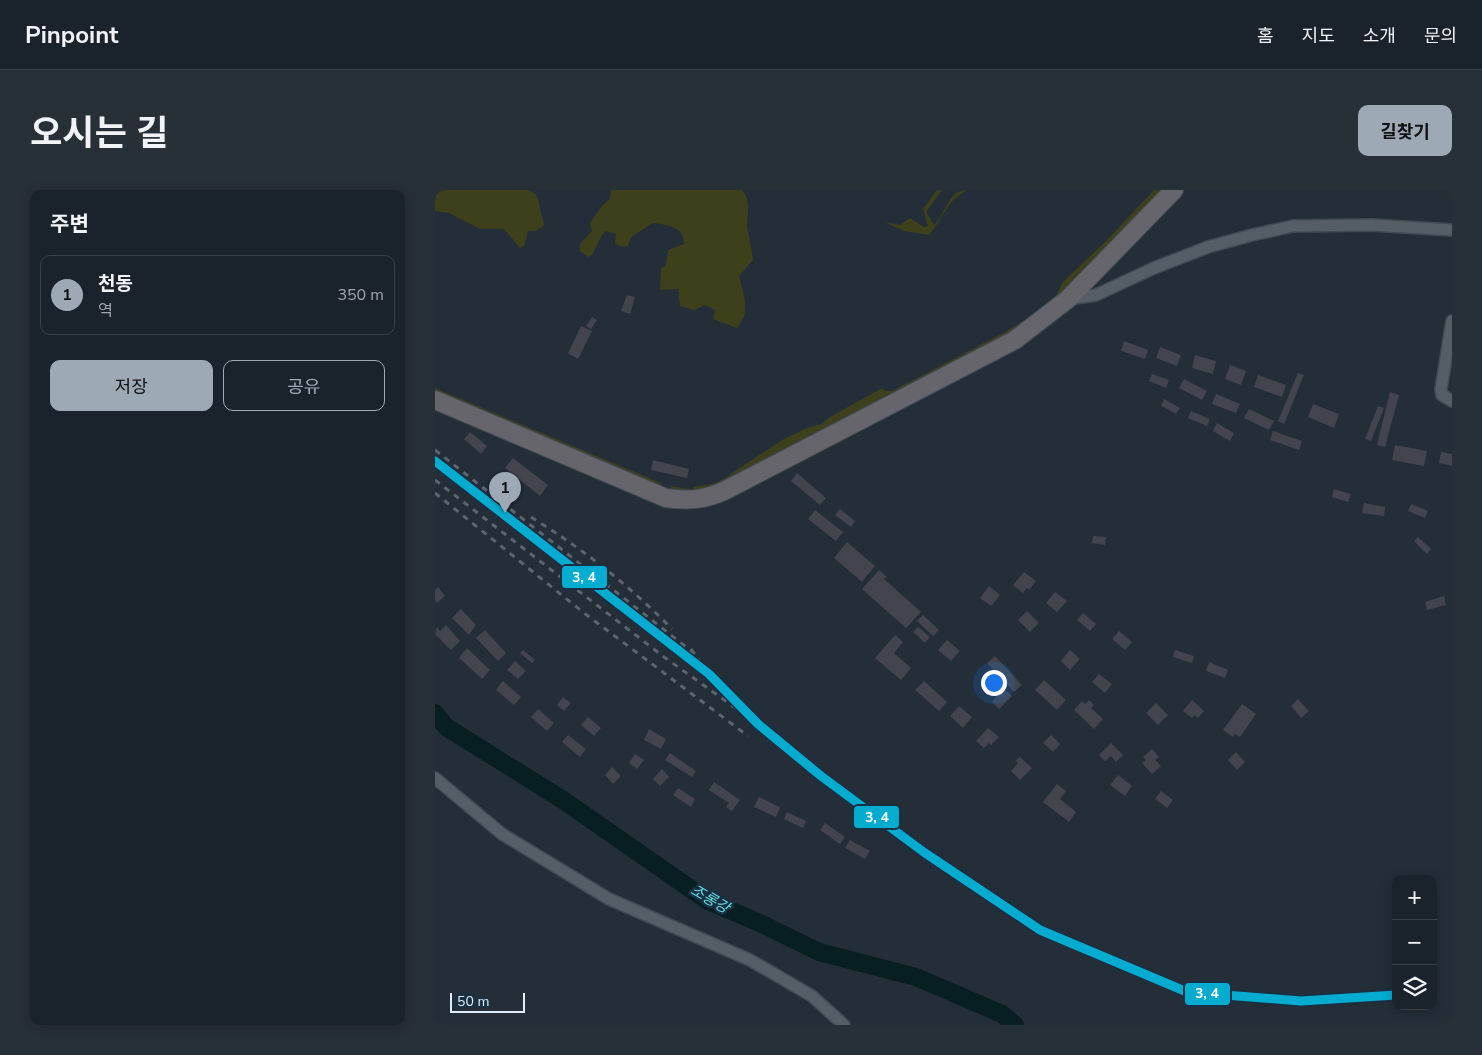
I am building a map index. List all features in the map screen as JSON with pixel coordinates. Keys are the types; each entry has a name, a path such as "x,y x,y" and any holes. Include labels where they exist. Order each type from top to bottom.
{"main road":[{"path":"435,400 666,498 694,501 726,490 857,420 991,353 1028,331 1068,299 1174,190"}],"street":[{"path":"1068,299 1096,295 1154,268 1208,247 1252,234 1293,226 1372,225 1452,230"},
{"path":"1452,321 1441,389 1442,395 1452,401"},
{"path":"435,778 502,834 600,894 750,960 812,996 844,1025"}],"green space":[{"path":"435,190 528,190 537,197 544,225 536,231 528,231 524,246 520,248 504,229 480,229 449,213 435,211"},
{"path":"611,190 742,190 747,200 747,227 753,260 739,276 745,309 742,321 737,328 713,319 715,310 705,305 694,310 680,306 678,289 660,290 661,268 666,266 668,250 684,244 681,233 674,228 653,223 631,237 628,246 622,247 615,243 616,234 606,231 592,255 588,257 580,251 580,244 592,231 590,223 602,206 610,199"},
{"path":"937,190 942,190 926,212 934,225 955,194 966,190 952,202 929,235 904,231 885,222 900,225 910,218 924,227 928,226 923,209"},
{"path":"1154,190 1162,190 1083,275 1020,329 708,491 670,492 671,486 693,490 693,487 713,484 784,439 807,428 822,424 830,417 882,388 885,391 892,391 1005,332 1041,310 1055,298 1063,282 1106,241"},
{"path":"435,388 661,483 659,489 435,394"}],"building":[{"path":"627,295 635,297 630,314 621,311"},
{"path":"592,317 597,320 591,329 586,326"},
{"path":"581,326 592,331 578,359 568,353"},
{"path":"1124,341 1148,350 1145,359 1121,351"},
{"path":"1160,347 1181,355 1177,366 1156,358"},
{"path":"1195,355 1216,361 1213,374 1192,368"},
{"path":"1230,365 1246,371 1241,385 1225,379"},
{"path":"1298,373 1304,375 1284,424 1278,421"},
{"path":"1152,374 1169,380 1166,388 1149,381"},
{"path":"1258,375 1286,385 1282,397 1254,387"},
{"path":"1184,379 1207,391 1202,400 1179,388"},
{"path":"1390,392 1399,395 1385,447 1377,445"},
{"path":"1216,394 1240,404 1236,413 1212,404"},
{"path":"1164,399 1180,408 1176,414 1161,406"},
{"path":"1313,404 1339,414 1334,428 1308,417"},
{"path":"1378,406 1384,408 1371,441 1365,439"},
{"path":"1249,409 1274,421 1269,430 1244,418"},
{"path":"1191,411 1210,419 1207,426 1188,418"},
{"path":"1217,423 1234,433 1230,441 1213,431"},
{"path":"1273,431 1302,441 1299,450 1270,440"},
{"path":"470,432 487,446 481,454 464,439"},
{"path":"1395,445 1427,451 1424,466 1392,460"},
{"path":"1441,452 1452,454 1452,466 1439,463"},
{"path":"513,458 548,485 540,496 505,468"},
{"path":"653,460 689,469 687,478 651,470"},
{"path":"797,473 826,498 820,505 791,481"},
{"path":"1334,489 1351,494 1348,502 1332,497"},
{"path":"1364,503 1385,507 1384,516 1362,513"},
{"path":"1411,504 1428,511 1425,518 1408,511"},
{"path":"840,509 855,521 851,527 835,515"},
{"path":"815,510 843,532 836,541 808,519"},
{"path":"1093,536 1106,537 1105,545 1092,543"},
{"path":"1418,537 1431,549 1427,554 1414,541"},
{"path":"847,542 875,566 862,582 834,558"},
{"path":"879,570 887,577 884,579 921,612 906,628 862,589"},
{"path":"1024,572 1036,581 1029,590 1027,588 1023,593 1013,585"},
{"path":"989,586 1000,595 991,606 980,598"},
{"path":"438,587 445,596 437,603 435,600 435,590"},
{"path":"1055,592 1067,601 1057,612 1046,603"},
{"path":"1444,596 1446,605 1427,610 1425,602"},
{"path":"461,609 476,625 469,635 452,618"},
{"path":"1027,611 1039,623 1030,632 1018,620"},
{"path":"1083,613 1096,624 1090,631 1077,620"},
{"path":"923,615 939,630 933,636 917,621"},
{"path":"446,625 460,641 451,650 435,634 437,627 440,631"},
{"path":"918,627 930,637 925,643 913,632"},
{"path":"485,630 506,653 498,661 476,638"},
{"path":"1119,631 1132,642 1125,650 1112,639"},
{"path":"895,635 903,642 894,653 911,668 901,680 875,658"},
{"path":"947,640 960,651 951,661 938,650"},
{"path":"467,648 490,670 482,679 459,658"},
{"path":"523,650 535,660 532,663 520,653"},
{"path":"1070,650 1080,659 1070,670 1061,661"},
{"path":"1175,650 1194,656 1192,663 1173,657"},
{"path":"995,656 1022,685 1014,692 987,663"},
{"path":"515,661 526,671 518,679 507,670"},
{"path":"1209,662 1228,670 1225,678 1206,671"},
{"path":"1099,674 1112,684 1105,693 1092,682"},
{"path":"1044,680 1066,700 1057,710 1035,690"},
{"path":"503,681 521,697 514,705 496,690"},
{"path":"924,681 947,702 939,711 915,690"},
{"path":"1000,685 1012,696 999,709 992,702 998,694 994,691"},
{"path":"563,697 571,703 564,711 557,705"},
{"path":"1298,699 1309,711 1301,718 1291,706"},
{"path":"1089,700 1094,705 1091,708 1103,719 1094,729 1074,710 1082,701 1085,704"},
{"path":"1192,700 1204,711 1198,718 1195,715 1192,718 1183,711"},
{"path":"1156,703 1168,715 1158,725 1146,713"},
{"path":"1242,704 1256,714 1240,737 1235,734 1233,737 1223,730"},
{"path":"959,706 972,717 963,728 950,716"},
{"path":"538,709 554,723 547,731 531,717"},
{"path":"588,717 601,728 594,736 581,725"},
{"path":"988,728 999,737 991,745 989,743 984,748 976,741"},
{"path":"649,729 666,739 661,749 644,740"},
{"path":"568,735 586,749 580,757 562,742"},
{"path":"1051,735 1060,744 1053,752 1043,743"},
{"path":"1111,743 1123,755 1116,762 1111,756 1105,761 1099,755"},
{"path":"1152,749 1159,757 1155,760 1161,766 1152,774 1142,763 1146,760 1143,757"},
{"path":"1236,752 1245,762 1237,770 1228,760"},
{"path":"670,753 696,771 692,777 665,760"},
{"path":"635,754 644,760 637,769 629,763"},
{"path":"1020,757 1032,768 1020,780 1011,771 1018,763 1015,761"},
{"path":"612,767 621,776 613,784 605,775"},
{"path":"662,769 669,777 660,786 653,779"},
{"path":"1118,775 1132,786 1125,796 1110,785"},
{"path":"714,782 740,800 732,811 726,807 729,803 709,790"},
{"path":"1057,784 1066,791 1060,799 1076,812 1069,822 1043,802"},
{"path":"678,788 695,799 691,807 673,795"},
{"path":"1161,791 1173,800 1167,808 1155,799"},
{"path":"759,797 780,807 776,817 754,807"},
{"path":"787,812 806,821 803,828 784,819"},
{"path":"825,823 845,837 840,844 820,830"},
{"path":"850,840 870,851 865,859 845,848"}],"waterway":[{"name":"조롱강","path":"435,713 446,727 563,800 708,901 760,923 819,952 916,977 1002,1014 1015,1025"}],"railway":[{"path":"435,450 695,654"},
{"path":"435,480 664,657 758,724"},
{"path":"435,493 584,613 748,736"},
{"path":"531,517 605,569 640,598 672,629"},
{"path":"691,649 709,674"}],"transit line":[{"path":"435,461 709,674 758,724 821,776 925,853 1040,930 1187,992 1301,1001 1392,995"}],"place":[{"name":"천동","path":"505,513"}]}
